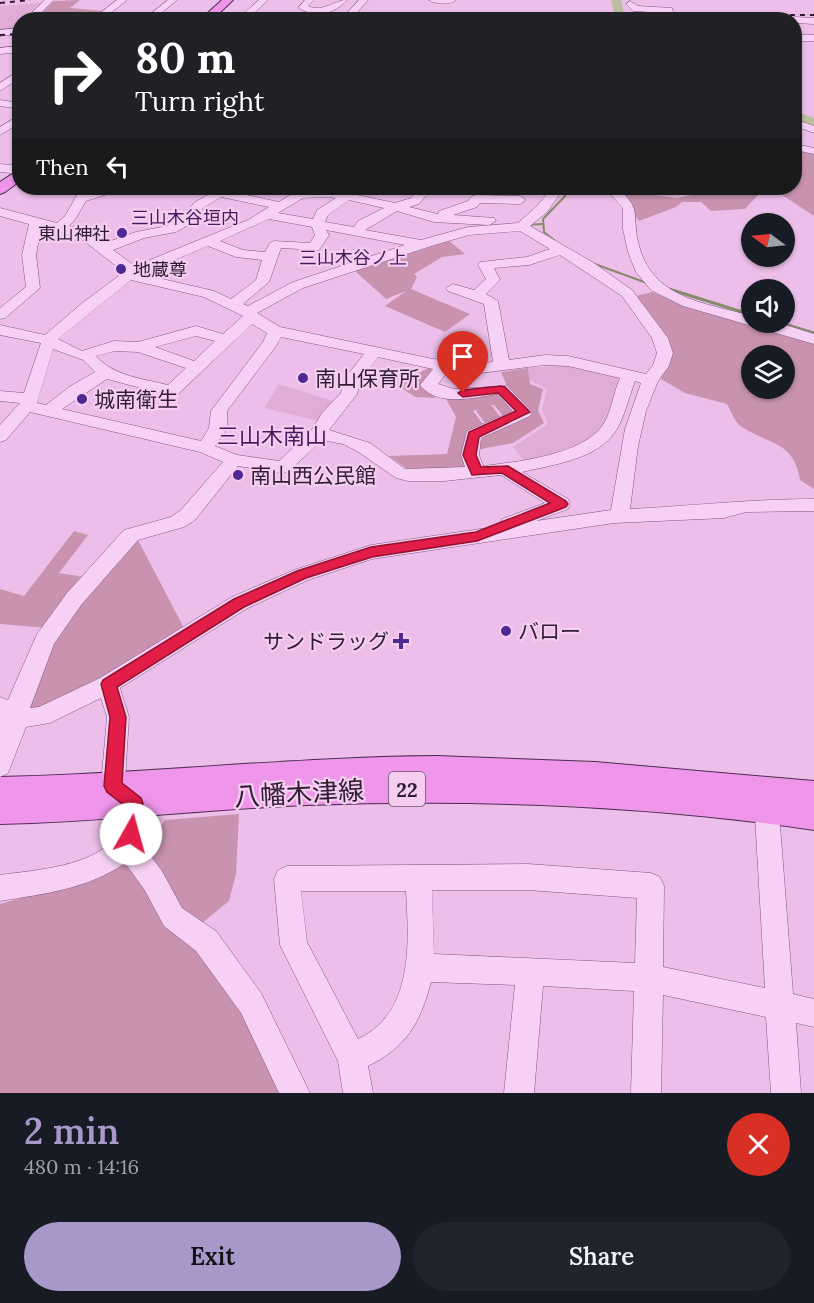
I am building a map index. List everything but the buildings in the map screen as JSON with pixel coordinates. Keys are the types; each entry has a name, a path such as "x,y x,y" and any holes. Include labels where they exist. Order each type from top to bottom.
{"main road":[{"path":"213,12 228,0"},
{"path":"0,189 12,178"},
{"name":"八幡木津線","path":"0,790 51,790 124,795 453,789 766,799 814,795"},
{"name":"八幡木津線","path":"0,810 46,810 124,795"},
{"name":"八幡木津線","path":"766,799 814,816"}],"street":[{"path":"37,12 50,0"},
{"path":"106,12 123,0"},
{"path":"157,12 173,0"},
{"path":"251,12 264,0"},
{"path":"353,12 364,0"},
{"path":"433,0 452,1"},
{"path":"311,1 341,2 329,10 311,11 303,7 311,1"},
{"path":"468,12 502,8 605,10 606,3"},
{"path":"628,3 636,9 669,10 669,12"},
{"path":"60,226 70,218 81,198 91,195"},
{"path":"102,249 141,235 171,229 185,221 199,205 213,195"},
{"path":"248,195 281,206"},
{"path":"0,436 28,403 50,340 86,307 133,272 269,214 298,195"},
{"path":"356,233 363,224 397,206 415,201 420,195"},
{"path":"441,218 444,214 473,204 476,199 513,195"},
{"path":"481,220 515,214 522,195"},
{"path":"87,355 92,363 106,372 171,391 227,340 250,314 298,285 468,231 518,227 542,209 553,195"},
{"path":"619,195 629,203 632,215 631,241 640,268 654,286 698,305 741,318"},
{"path":"232,305 262,282 275,246 279,244 314,247 322,235 317,225 322,213 347,196 441,218 495,221 518,227 589,266 627,293 660,338 665,353 661,366 650,380 643,395 624,472 620,516"},
{"path":"0,212 84,234 133,272 137,278 209,294 250,314 275,331 433,364 480,368 546,360 568,362 650,380"},
{"path":"269,214 356,233 423,244"},
{"path":"3,311 33,288 28,267 29,241 36,222"},
{"path":"207,241 241,254 270,257"},
{"path":"351,262 381,246 399,241"},
{"path":"476,296 493,280 484,265 529,261 560,250"},
{"path":"627,293 654,286"},
{"path":"453,288 491,302 502,366"},
{"path":"0,330 50,340 81,356 114,346 139,347 196,331 227,340"},
{"path":"205,448 218,428 219,411 271,344 275,331"},
{"path":"794,333 814,339"},
{"path":"139,347 197,367"},
{"path":"0,396 28,403 48,412 205,448 234,460 283,467 318,434 328,417 349,394 353,378 375,351"},
{"path":"454,365 440,372 428,385 439,393 501,389 524,412 474,435 470,455 476,472"},
{"path":"48,412 75,391 106,372"},
{"path":"318,434 339,437 359,444 377,455 386,466 402,474 504,469 557,457 585,447 606,433 630,375"},
{"path":"1,762 9,712 19,702 45,640 74,599 106,566 131,535 177,522 188,515 234,460"},
{"path":"477,537 561,504 504,469"},
{"path":"9,712 42,716 108,684 239,603 302,574 371,552 620,516 724,511 746,506 814,505"},
{"path":"0,888 99,867 126,844 133,824 124,795 118,717 108,684"},
{"path":"766,799 786,1093"},
{"path":"126,844 153,880 174,917 206,940 251,1003 295,1093"},
{"path":"352,1058 380,1046 398,1029 411,1004 422,928 418,877"},
{"path":"358,1093 352,1058 294,945 287,879 528,877 651,886 646,1093"},
{"path":"418,968 530,971 650,978 814,1013"},
{"path":"519,1093 530,971"}],"shaded area":[{"path":"80,0 70,8 104,11 41,12 54,1"},
{"path":"39,3 30,12 12,12 12,29 9,32 0,33 0,6"},
{"path":"802,150 814,153 814,216 782,195 802,195"},
{"path":"622,195 677,198 691,195 758,195 745,209 711,211 701,202 682,202 676,207 639,221"},
{"path":"449,241 465,254 442,257 414,274 417,277 411,289 470,314 445,332 385,306 406,291 386,299 355,271"},
{"path":"652,292 741,322 741,333 778,333 814,344 814,489 800,480 797,467 786,451 740,425 727,404 685,393 661,379 673,354 636,296"},
{"path":"570,365 628,378 606,433 527,464 513,447 548,424 542,409 547,389 530,380 528,368"},
{"path":"430,367 434,371 423,388 436,398 415,397 397,385"},
{"path":"528,368 530,384 543,389 538,410 544,423 513,443 476,450 485,433 529,414 506,384 501,372"},
{"path":"279,384 335,402 319,421 264,408"},
{"path":"502,391 516,411 504,417 494,405 491,405 502,419 486,424 476,411 479,409 473,411 483,424 465,453 465,468 410,471 389,456 447,454 456,417 446,399"},
{"path":"74,531 88,535 59,573 91,578 48,628 0,624 0,589 24,596"},
{"path":"138,540 185,630 41,712 18,715 54,636"},
{"path":"239,814 236,874 229,901 196,928 163,893 142,852 165,820"},
{"path":"131,858 246,1008 286,1093 0,1093 0,904 101,876"}],"waterway":[{"path":"616,0 619,12"},
{"path":"802,118 814,123"},
{"path":"555,241 544,232 543,219 565,195"},
{"path":"624,195 632,207 635,220"},
{"path":"527,225 542,224"},
{"path":"592,263 647,283"},
{"path":"669,289 741,312"},
{"path":"795,327 814,333"}],"railway":[{"path":"0,3 30,0"},
{"path":"802,15 814,15"},
{"path":"0,35 12,34"}],"place":[{"name":"東山神社","path":"122,233"},
{"name":"地蔵尊","path":"121,269"},
{"name":"南山保育所","path":"303,378"},
{"name":"城南衛生","path":"82,399"},
{"name":"南山西公民館","path":"238,475"},
{"name":"バロー","path":"506,631"},
{"name":"サンドラッグ","path":"401,641"}],"district":[{"name":"三山木谷垣内","path":"185,217"},
{"name":"三山木谷ノ上","path":"353,257"},
{"name":"三山木南山","path":"272,436"}],"route":[{"path":"131,834 135,803 113,786 118,717 108,684 239,603 302,574 371,552 477,537 561,504 504,469 476,472 470,455 474,435 524,412 501,389 463,393"}]}
